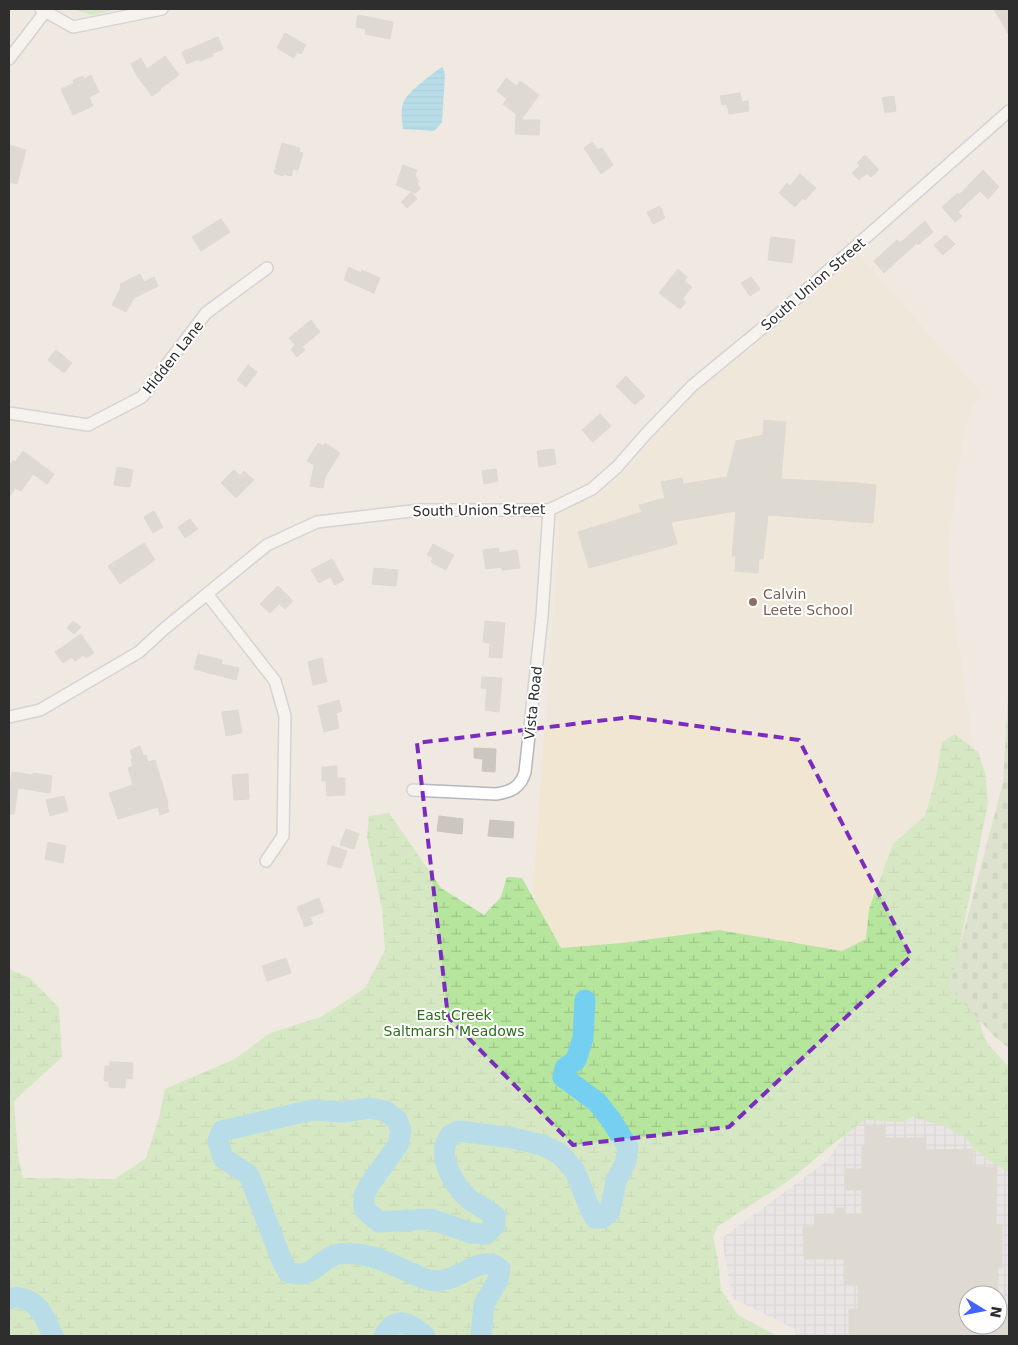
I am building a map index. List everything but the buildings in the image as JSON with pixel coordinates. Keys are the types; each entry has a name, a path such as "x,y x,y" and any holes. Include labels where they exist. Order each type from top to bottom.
{"street":[{"path":"9,58 44,10 73,27 162,9"},
{"name":"South Union Street","path":"9,717 40,710 139,652 164,629 267,545 317,522 420,510 549,510 592,489 617,467 692,386 771,321 1009,111"},
{"name":"Hidden Lane","path":"9,413 88,425 142,397 206,313 267,268"},
{"name":"Vista Road","path":"413,790 506,793 518,786 526,772 542,616 549,510"},
{"path":"208,594 275,681 285,716 283,836 266,860"}],"highlighted area":[{"path":"631,717 799,740 911,956 729,1127 573,1145 448,1017 417,743"}],"shaded area":[{"name":"Calvin Leete School","path":"857,252 981,393 972,409 966,427 957,473 949,547 949,574 970,722 973,761 872,955 554,960 533,892 560,508 579,502 608,485 633,463 688,395 748,349"},
{"path":"861,1112 959,1119 1009,1158 1009,1336 796,1336 795,1329 732,1298 722,1238 827,1161"}],"green space":[{"path":"73,9 118,9 92,15"},
{"path":"1009,681 1009,1048 993,1035 949,987 1003,783"},
{"name":"East Creek Saltmarsh Meadows","path":"955,734 978,752 985,772 988,803 957,960 949,987 980,1020 987,1043 1009,1067 1009,1173 973,1149 969,1141 963,1136 941,1125 913,1116 903,1122 865,1120 790,1180 718,1226 713,1237 718,1260 721,1290 738,1315 777,1336 9,1336 9,969 30,978 59,1008 62,1057 14,1101 18,1156 23,1178 115,1179 146,1158 159,1117 165,1089 235,1059 270,1033 321,1017 365,988 385,950 382,909 367,837 369,816 389,813 441,888 484,915 501,897 507,877 522,878 561,948 622,943 719,930 842,951 866,939 869,909 893,844 925,816 936,777 942,742"}],"water":[{"path":"442,67 445,76 442,122 434,131 403,129 402,111 406,97"}],"waterway":[{"path":"481,1336 484,1304 498,1280 500,1269 493,1264 483,1264 438,1281 422,1278 376,1258 358,1254 339,1254 332,1256 310,1271 297,1274 288,1272 249,1175 223,1158 218,1141 222,1131 312,1110 342,1112 370,1108 385,1111 397,1120 401,1131 398,1145 364,1195 364,1209 379,1222 431,1219 471,1233 486,1234 495,1225 495,1216 464,1194 447,1167 444,1153 445,1145 450,1135 459,1131 513,1138 542,1145 560,1154 575,1171 595,1218 602,1218 609,1213 616,1181 626,1161 628,1147 597,1102 563,1077 565,1068 576,1060 583,1038 585,1000"},
{"path":"9,1299 27,1300 38,1307 53,1336"},
{"path":"384,1336 393,1325 398,1323 409,1325 425,1336"}],"place":[{"name":"Calvin Leete School","path":"753,602"}]}
